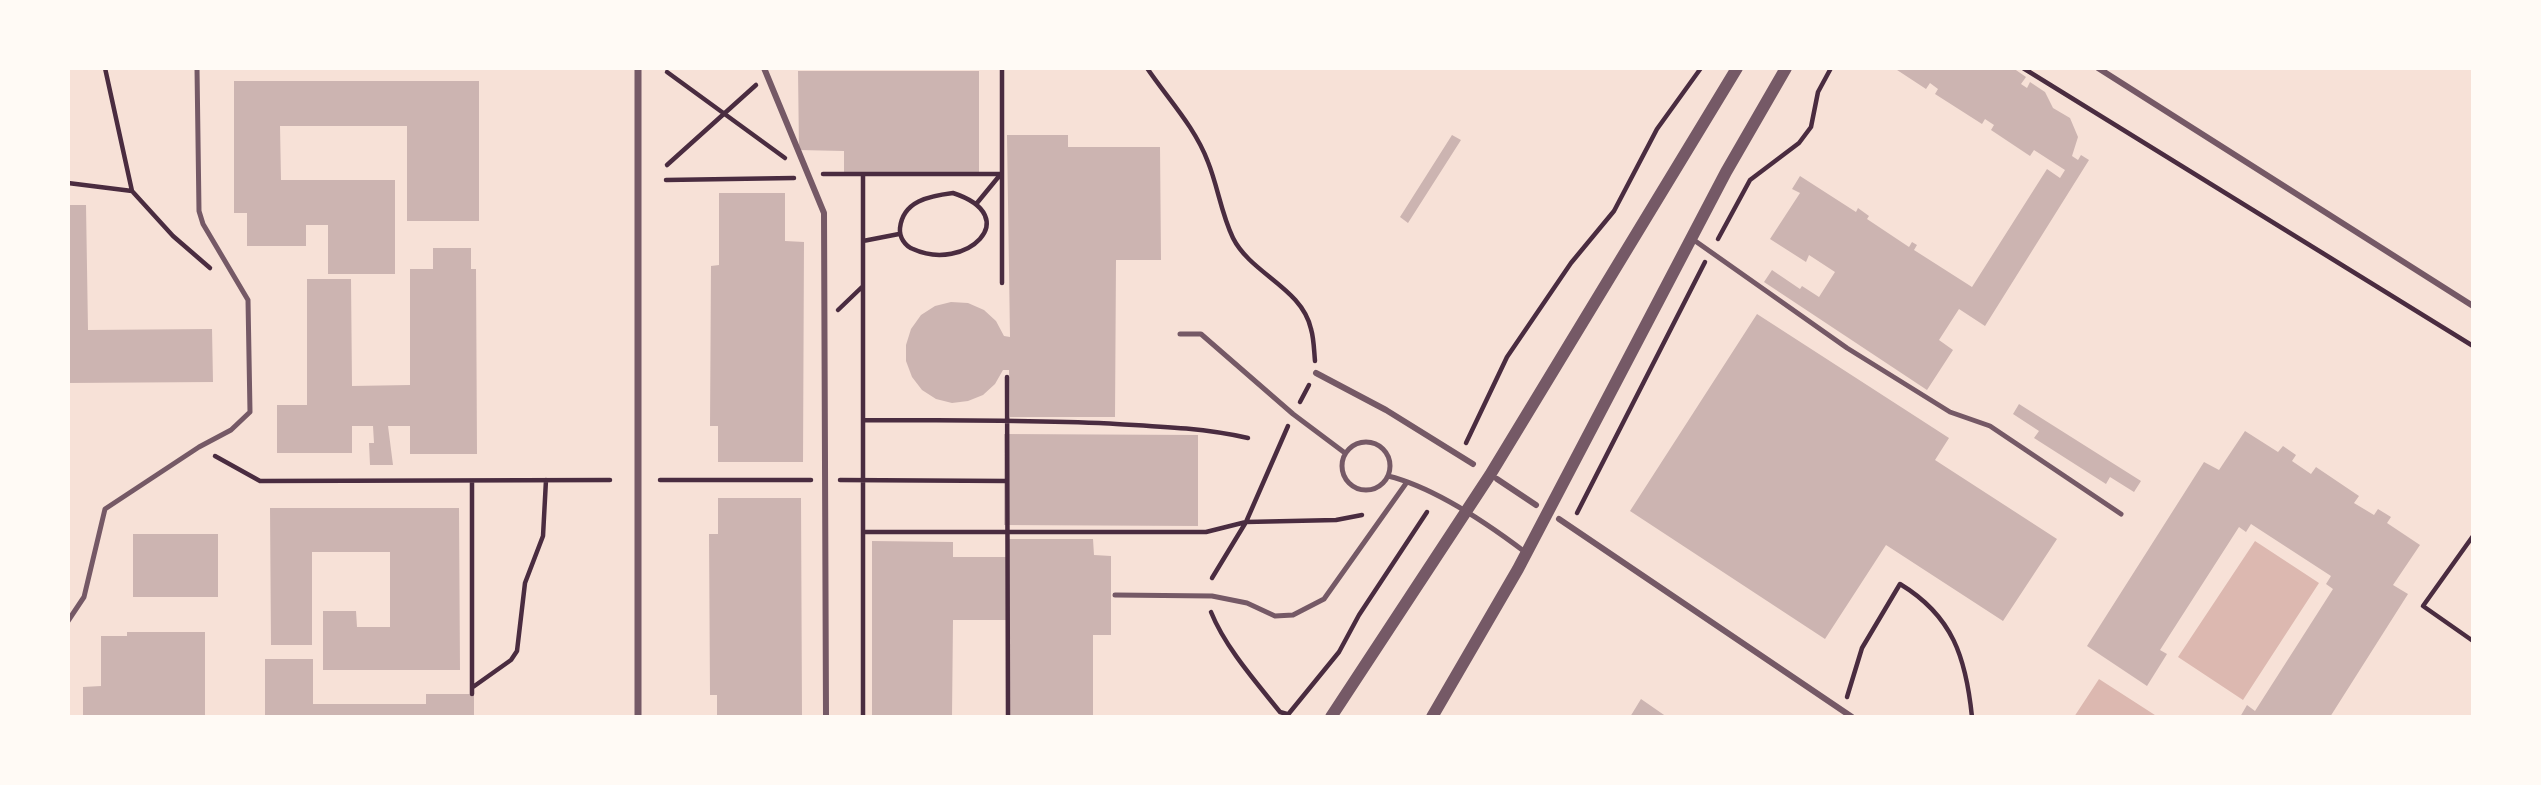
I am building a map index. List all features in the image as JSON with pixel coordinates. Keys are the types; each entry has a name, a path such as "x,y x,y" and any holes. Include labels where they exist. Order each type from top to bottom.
{"street":[{"path":"638,68 638,717"},
{"path":"1331,717 1464,512 1737,68"},
{"path":"1432,717 1525,552 1691,239 1786,68"},
{"path":"2098,68 2473,306"},
{"path":"766,72 824,214 826,717"},
{"path":"1316,373 1386,410 1473,464"},
{"path":"1497,479 1536,505"},
{"path":"1559,519 1852,717"}],"lane":[{"path":"68,621 83,597 105,509 199,447 231,430 250,412 248,300 208,234 199,211 197,68"},
{"path":"1691,239 1847,348 1950,412 1990,426 2121,514"},
{"path":"1180,334 1201,334 1293,414 1345,453"},
{"path":"1363,441 1378,444 1388,454 1388,476 1377,487 1362,490 1354,487 1348,482 1342,468 1345,453 1363,441"},
{"path":"1388,476 1407,482 1464,512 1525,552"},
{"path":"1115,595 1212,596 1247,603 1275,616 1293,615 1324,599 1407,482"}],"path":[{"path":"105,68 132,191 173,236 220,276"},
{"path":"1002,68 1002,283"},
{"path":"1147,68 1189,126 1208,161 1219,204 1234,240 1251,263 1297,300 1311,328 1316,373 1293,414 1246,522 1212,578"},
{"path":"1461,456 1507,357 1571,263 1614,211 1657,129 1701,68"},
{"path":"1571,527 1711,251 1750,180 1799,143 1811,127 1818,92 1830,68"},
{"path":"2023,68 2473,346"},
{"path":"2032,74 2035,68"},
{"path":"667,72 808,174"},
{"path":"667,166 766,72"},
{"path":"667,180 784,180 808,174 1001,174"},
{"path":"863,174 863,717"},
{"path":"977,204 1001,174"},
{"path":"68,183 132,191"},
{"path":"953,193 977,204 987,218 987,231 977,244 962,253 940,257 924,254 907,247 899,234 901,217 913,204 929,196 953,193"},
{"path":"863,240 899,234"},
{"path":"825,314 839,310 863,286"},
{"path":"1007,377 1008,717"},
{"path":"863,420 1007,419 1192,428 1248,438"},
{"path":"199,447 260,481 610,480"},
{"path":"472,687 511,660 517,651 525,583 543,536 546,480"},
{"path":"472,481 472,694"},
{"path":"1211,612 1217,626 1270,700 1280,712 1287,715 1339,652 1359,615 1427,512"},
{"path":"863,532 1206,532 1246,522 1336,520 1362,515"},
{"path":"2473,536 2423,606 2473,641"},
{"path":"1843,711 1862,648 1900,584 1925,599 1944,621 1967,671 1972,717"}],"shaded area":[{"path":"2255,541 2319,583 2243,700 2178,657"},
{"path":"2099,679 2158,717 2074,717"}],"building":[{"path":"1894,68 2013,68 2026,77 2021,84 2027,88 2030,82 2045,92 2053,108 2070,118 2078,137 2072,156 2078,160 2081,155 2089,160 1985,326 1959,309 1939,340 1953,350 1927,390 1764,282 1772,270 1800,289 1802,286 1819,297 1835,272 1809,255 1806,262 1770,239 1800,193 1792,189 1800,176 1856,212 1858,208 1869,216 1867,219 1909,247 1912,242 1917,245 1914,250 1972,287 2047,169 2060,178 2065,170 2034,150 2030,156 1991,130 1994,125 1985,119 1982,124 1935,94 1938,89 1930,83 1926,89"},
{"path":"798,71 979,71 979,173 844,173 844,151 799,150"},
{"path":"234,81 479,81 479,221 407,221 407,126 280,126 281,180 395,180 395,274 328,274 328,225 306,225 306,246 247,246 247,213 234,213"},
{"path":"1007,135 1068,135 1068,147 1160,147 1161,260 1116,260 1115,417 1010,417 1009,370 1003,370 995,384 983,395 952,403 936,399 922,390 912,377 906,361 906,345 911,329 921,315 935,306 951,302 968,303 984,310 996,321 1004,336 1010,337"},
{"path":"1452,135 1461,140 1408,223 1400,217"},
{"path":"719,193 785,193 785,241 804,242 803,462 718,462 718,426 710,426 711,266 719,265"},
{"path":"68,205 86,205 88,330 212,329 213,382 68,383"},
{"path":"433,248 471,248 471,269 476,269 477,454 410,454 410,426 388,426 393,465 370,465 369,443 374,443 373,426 352,426 352,453 277,453 277,405 307,405 307,279 351,279 352,386 410,385 410,269 433,269"},
{"path":"1757,314 1949,438 1935,460 2057,539 2003,621 1886,545 1825,639 1630,511"},
{"path":"2019,404 2141,481 2134,492 2110,477 2106,484 2034,438 2039,431 2013,414"},
{"path":"2245,431 2278,452 2283,446 2296,455 2292,461 2311,474 2316,467 2359,496 2354,503 2374,515 2378,509 2391,517 2387,523 2420,545 2393,585 2408,594 2330,717 2240,717 2247,705 2255,711 2333,589 2326,584 2331,576 2251,524 2246,532 2239,527 2160,650 2167,654 2147,686 2087,646 2204,462 2219,470"},
{"path":"1004,434 1198,435 1198,526 1004,525"},
{"path":"718,498 801,498 802,717 717,717 717,695 710,695 709,534 718,534"},
{"path":"270,508 459,508 460,670 323,670 323,611 356,611 357,627 390,627 390,552 312,552 312,645 271,645"},
{"path":"133,534 218,534 218,597 133,597"},
{"path":"1006,539 1093,539 1094,555 1111,556 1111,635 1093,635 1093,717 1006,717 1006,620 953,620 952,716 872,716 872,541 953,542 953,557 1006,557"},
{"path":"127,632 205,632 205,717 83,717 83,687 101,686 101,636 127,636"},
{"path":"265,659 313,659 313,704 426,704 426,694 474,694 474,717 265,717"},
{"path":"1641,699 1667,717 1630,717"}]}
